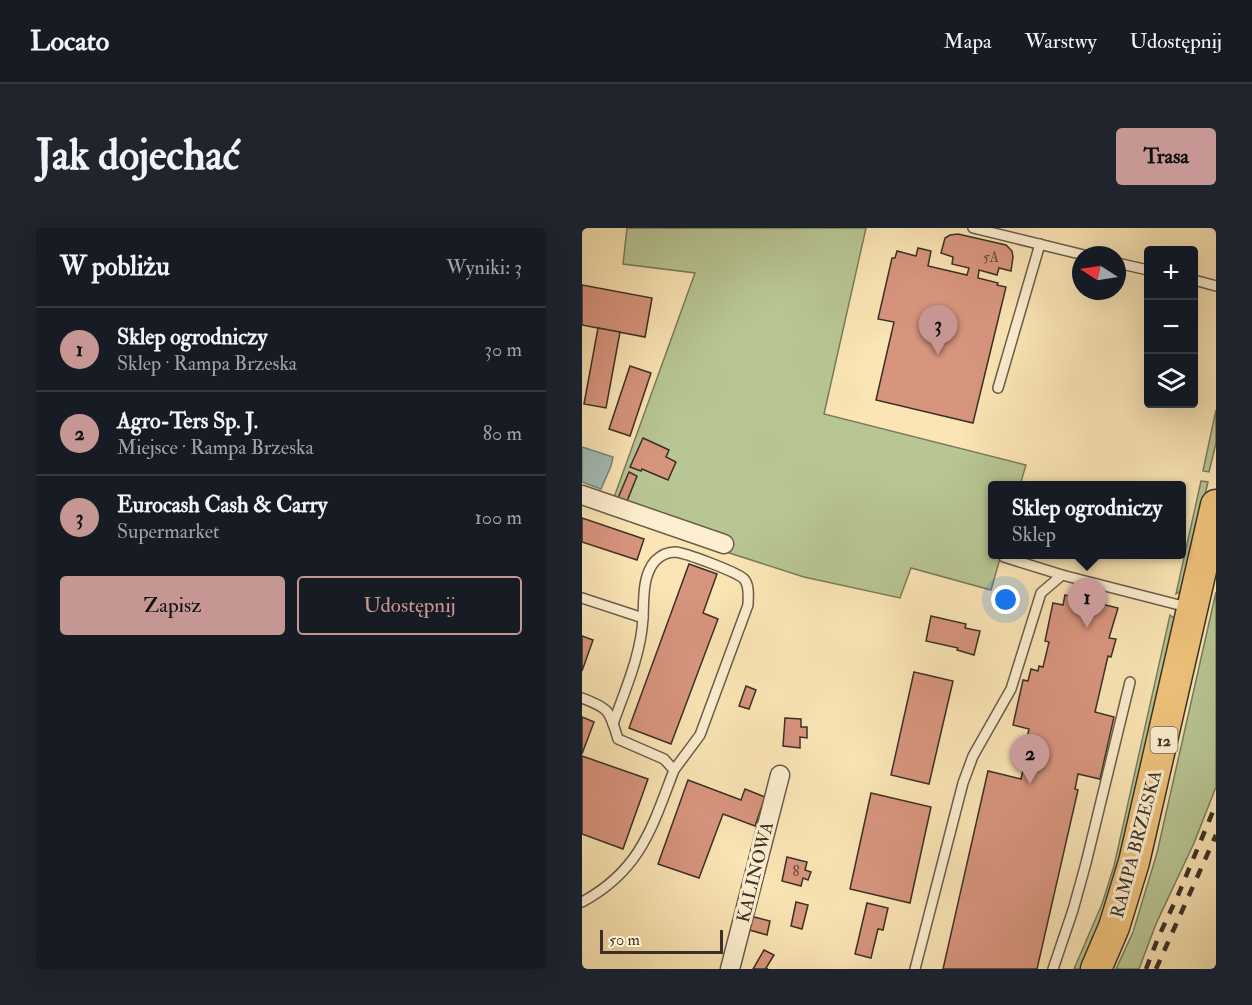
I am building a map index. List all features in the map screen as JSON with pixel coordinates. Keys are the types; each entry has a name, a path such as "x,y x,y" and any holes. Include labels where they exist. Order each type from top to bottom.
{"highway":[{"name":"RAMPA BRZESKA","path":"1096,969 1114,927 1134,862 1216,505"}],"street":[{"path":"582,495 724,544"},
{"name":"KALINOWA","path":"729,969 780,775"}],"lane":[{"path":"973,228 1072,252"},
{"path":"998,388 1040,244"},
{"path":"1126,265 1144,269"},
{"path":"1198,281 1216,286"},
{"path":"582,902 598,894 636,857 647,838 674,770 700,735 748,605 749,590 743,579 725,569 677,552 664,553 654,561 648,573 644,594 640,645 613,724"},
{"path":"1010,559 1062,576 1192,609"},
{"path":"915,969 963,783 973,756 1011,689 1041,593 1062,576"},
{"path":"582,598 643,618"},
{"path":"1053,969 1086,863 1130,682"},
{"path":"582,698 603,706 610,713 618,739 664,759 674,770"}],"green space":[{"path":"627,228 866,228 824,414 1026,465 1021,481 988,481 988,559 1000,559 991,590 911,568 900,598 804,577 608,514 695,273 623,264"},
{"path":"1216,410 1216,443 1209,472 1203,471"},
{"path":"1201,481 1208,482 1184,589 1176,594 1184,559 1186,559 1186,549"},
{"path":"1216,592 1216,787 1194,843 1156,924 1139,969 1116,969 1133,932 1157,853"},
{"path":"1170,615 1175,619 1134,828 1088,969 1074,969 1102,904 1114,866"}],"water":[{"path":"582,447 613,457 601,489 582,482"}],"building":[{"path":"958,234 1006,245 1012,251 1013,257 1011,271 999,268 997,275 979,270 978,278 1006,287 973,423 876,400 894,322 878,319 892,258 895,258 897,251 916,256 918,248 931,251 928,266 967,275 969,268 952,264 953,257 941,253 945,238"},
{"path":"582,285 652,298 645,337 582,325"},
{"path":"598,328 620,332 606,408 584,404"},
{"path":"630,366 651,373 630,436 609,429"},
{"path":"643,438 669,450 666,457 676,462 668,480 642,469 641,471 630,467"},
{"path":"629,472 637,476 627,501 618,498"},
{"path":"582,518 644,539 637,560 582,542"},
{"path":"689,564 717,574 703,613 718,619 671,744 629,728"},
{"path":"1065,595 1118,608 1109,638 1116,639 1111,657 1108,656 1095,712 1114,717 1100,779 1078,774 1075,789 1078,790 1037,969 943,969 988,771 1021,779 1029,729 1013,725 1023,680 1028,681 1031,669 1038,671 1039,666 1043,667 1049,642 1045,641 1053,603 1063,605"},
{"path":"931,616 966,624 965,628 980,631 974,655 957,650 958,648 926,641"},
{"path":"582,636 593,640 582,671"},
{"path":"914,672 953,681 929,784 891,775"},
{"path":"746,686 756,690 749,709 739,706"},
{"path":"582,717 594,722 582,754"},
{"path":"785,718 801,719 801,727 807,727 807,738 800,737 800,748 783,746"},
{"path":"582,756 648,779 623,849 582,834"},
{"path":"688,780 741,800 745,789 765,797 755,826 723,814 699,878 658,864"},
{"path":"871,793 931,807 910,903 850,889"},
{"path":"787,857 807,862 805,870 811,872 808,880 803,878 801,886 782,881"},
{"path":"796,902 808,905 802,929 791,926"},
{"path":"867,903 888,908 883,930 878,929 871,958 855,954"},
{"path":"750,916 770,921 767,935 746,929"},
{"path":"764,950 774,955 766,968 768,969 753,969"}],"railway":[{"path":"1146,969 1216,804"},
{"path":"1156,969 1216,835"}],"place":[{"name":"Eurocash Cash & Carry","path":"938,355"},
{"name":"Sklep ogrodniczy","path":"1087,628"},
{"name":"Agro-Ters Sp. J.","path":"1030,784"}]}
